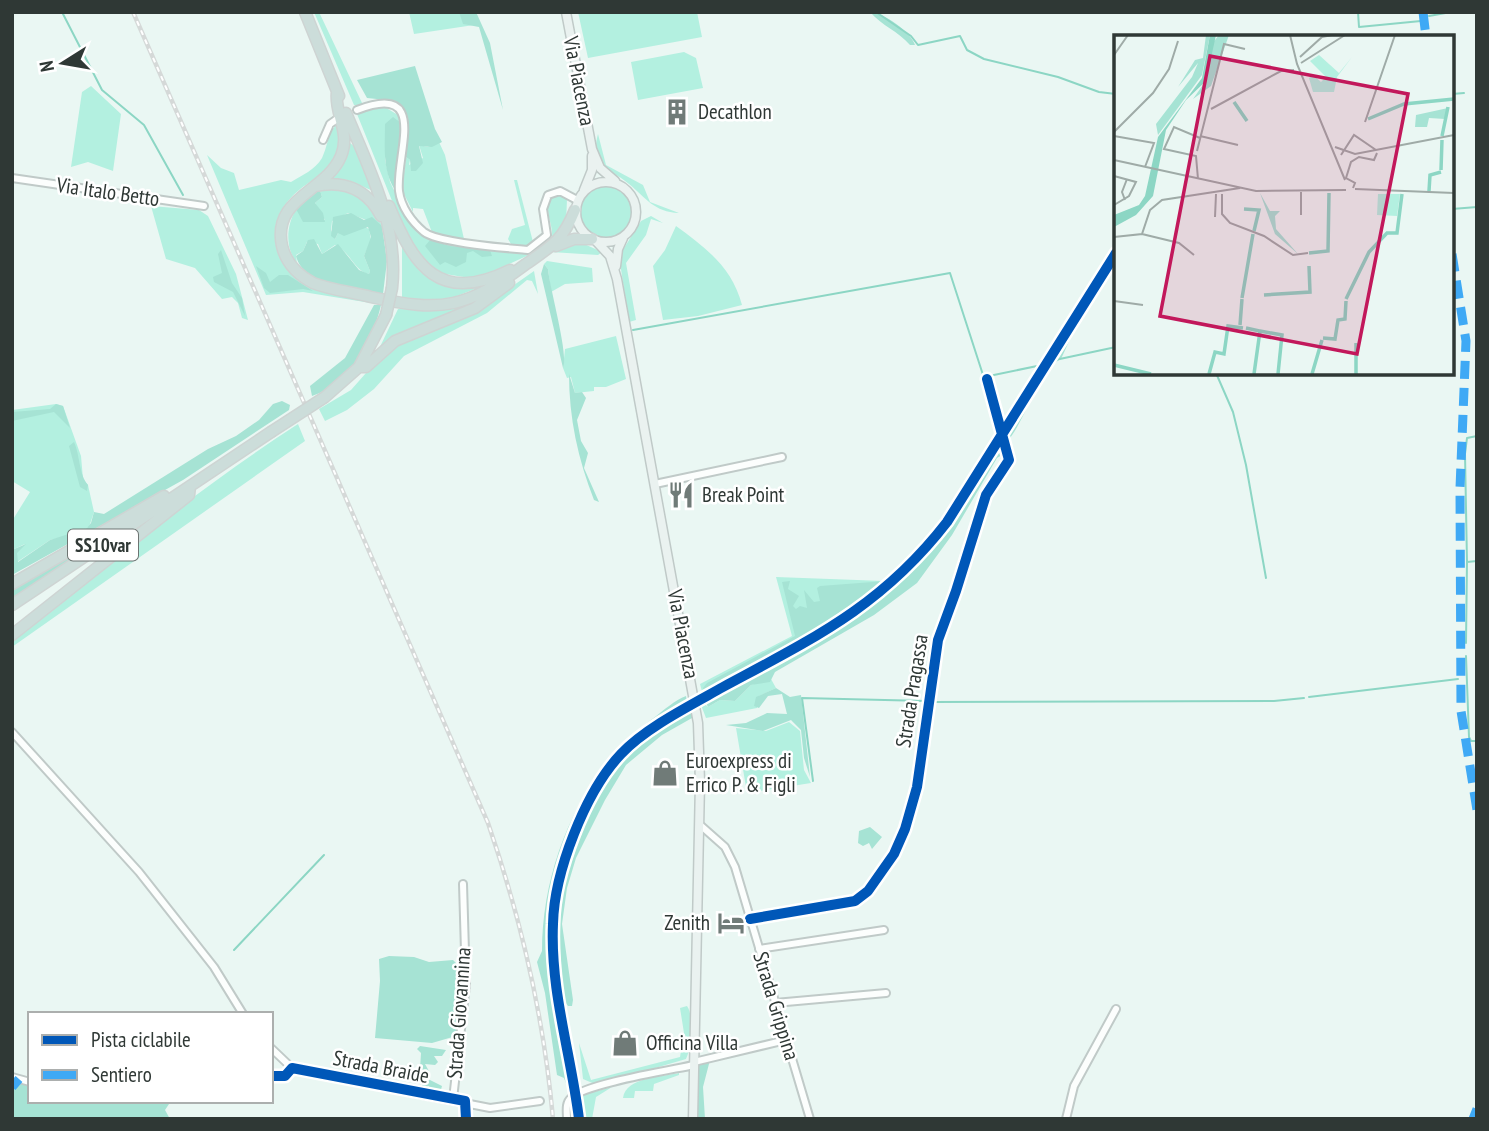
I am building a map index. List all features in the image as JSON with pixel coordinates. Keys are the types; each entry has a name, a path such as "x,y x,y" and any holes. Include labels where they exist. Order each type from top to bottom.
{"highway":[{"name":"SS10var","path":"14,604 325,397 359,367 386,316 394,260 388,224 305,12"},
{"path":"337,92 336,102 345,132 343,151 329,175 289,206 281,229 281,241 290,265 305,278 318,284 405,304 436,306 479,295 547,251 574,239 594,240"},
{"path":"311,187 342,184 368,197 381,215 394,260"},
{"path":"375,187 384,194 414,258 436,276 457,282 477,282 530,262"},
{"path":"359,367 366,367 402,337 483,303 547,251 567,230 576,205"},
{"path":"12,584 179,488 191,486 189,495 12,635"}],"main road":[{"name":"Via Piacenza","path":"566,12 592,149"},
{"path":"592,149 600,168 630,193 636,207 635,222 626,235 611,242 594,240 579,227 576,205 592,170 592,149"},
{"path":"584,190 604,181 620,185"},
{"name":"Via Piacenza","path":"617,279 616,255 626,235"},
{"name":"Via Piacenza","path":"594,240 610,256 617,279 698,723 699,824 693,1119"}],"street":[{"path":"357,110 385,103 398,108 406,135 399,194 415,223 435,238 528,250 542,242 547,235 543,209 548,195 560,191 576,205"},
{"path":"323,140 327,127 340,117"},
{"name":"Via Italo Betto","path":"12,178 204,206"},
{"name":"Strada Pragassa","path":"750,919 838,905 862,898 881,875 901,841 917,786 938,640 957,591 986,495 1009,460 987,379"},
{"path":"654,484 782,457"},
{"path":"12,732 139,872 214,967 242,1012"},
{"name":"Strada Grippina","path":"699,824 714,834 730,854 810,1119"},
{"name":"Strada Giovannina","path":"453,1099 466,985 463,884"},
{"path":"759,949 884,930"},
{"path":"775,1003 886,993"},
{"path":"1066,1119 1074,1086 1116,1009"},
{"path":"567,1119 567,1104 575,1095 786,1040"},
{"path":"273,1050 292,1068 285,1076 273,1076"},
{"name":"Strada Braide","path":"292,1068 497,1108 540,1101"},
{"path":"465,1101 466,1119"}],"green space":[{"path":"314,12 319,12 363,105 354,105"},
{"path":"409,12 459,12 465,24 474,25 414,34"},
{"path":"459,12 476,12 490,43 503,110 479,27 463,24"},
{"path":"578,12 697,12 702,37 588,58"},
{"path":"870,12 882,15 896,24 909,35 915,45 910,45"},
{"path":"684,52 696,58 703,88 638,100 631,62"},
{"path":"415,66 435,129 442,142 432,147 419,146 423,163 416,171 411,171 410,160 406,157 408,120 402,107 396,101 367,98 357,80"},
{"path":"91,86 121,114 113,171 88,162 71,167 82,92"},
{"path":"383,106 398,115 401,123 385,130 385,160 390,182 406,215 425,237 439,242 531,254 476,279 439,273 418,255 405,233 357,114"},
{"path":"393,117 401,123 395,190 386,166 385,149 385,124"},
{"path":"339,123 340,142 337,156 331,166 293,195 277,221 278,248 293,270 317,287 335,295 377,304 303,292 266,295 207,155 221,168 234,173 239,190 281,180 291,182 316,166 324,153 330,134"},
{"path":"598,134 606,165 643,185 650,202 603,165 597,153"},
{"path":"439,142 445,155 464,239 433,235 423,209 413,208 413,212 402,190 406,157 410,160 409,165 423,158 419,145 428,147"},
{"path":"350,143 356,148 373,191 348,180 331,179 346,159"},
{"path":"514,180 517,180 533,242 527,247 511,244 508,239 512,229 525,225"},
{"path":"606,184 617,186 626,192 632,201 632,223 626,232 617,238 606,240 595,238 586,232 580,223 578,212 580,201 586,192 595,186"},
{"path":"331,188 363,198 382,226 348,213 332,221 331,230 335,239 338,233 365,227 369,229 371,240 364,256 369,274 359,269 345,252 335,245 322,254 318,244 307,242 303,251 296,255 297,264 290,251 290,223 296,209 308,221 325,220 315,203 322,197 320,190"},
{"path":"320,190 322,197 315,203 323,213 325,222 303,222 296,209 302,200"},
{"path":"558,194 567,199 566,224 551,242 548,208 551,197"},
{"path":"650,202 679,213 657,207"},
{"path":"151,206 199,210 208,216 236,274 248,320 242,318 238,303 232,297 222,299 195,268 166,259"},
{"path":"351,213 364,220 372,217 382,226 387,261 383,294 345,288 319,280 301,266 296,256 303,251 308,240 314,239 322,254 338,244 359,270 369,274 364,256 371,237 368,227 344,236 338,233 335,239 331,236 333,217"},
{"path":"651,216 663,223 651,219 646,235 626,263 636,320 629,322 619,256 641,221"},
{"path":"676,226 725,269 742,305 698,316 663,320 653,266 665,250"},
{"path":"430,240 450,246 490,250 492,256 482,257 473,251 467,253 466,262 456,267 445,262 440,265 425,246"},
{"path":"567,243 582,243 602,252 598,255 551,252"},
{"path":"402,247 419,270 435,280 453,284 490,283 447,300 402,300"},
{"path":"221,250 232,283 242,298 245,316 233,292 214,282 213,277 222,273 218,254"},
{"path":"547,261 592,268 593,282 565,284 551,292 548,269 544,264"},
{"path":"544,264 548,269 561,337 563,368 541,274"},
{"path":"256,266 266,273 270,282 279,275 288,275 313,291 303,289 270,293 264,288"},
{"path":"534,271 538,294 532,281 527,280 487,313 404,356 374,389 347,410 325,421 319,409 351,390 381,356 397,343 474,313"},
{"path":"487,297 413,328 378,351 398,309 447,310"},
{"path":"374,305 381,305 372,333 358,360 338,382 312,396 310,386 345,358"},
{"path":"1082,313 1061,359 1047,372 1010,438 1006,419 1039,365 1054,356 1078,314"},
{"path":"616,336 626,379 606,387 594,387 594,391 575,393 571,377 567,378 563,368 565,349"},
{"path":"569,374 575,393 582,392 586,398 577,420 581,441 588,453 584,468 599,502 594,500 579,454"},
{"path":"282,401 290,405 289,410 183,480 12,575 12,550 26,544 17,553 18,562 50,540 87,528 94,512 104,514 208,449 236,436 259,420 273,404"},
{"path":"56,404 63,406 81,456 83,479 88,485 94,512 89,527 72,535 50,540 17,562 17,552 25,544 12,550 12,521 30,492 12,481 12,410"},
{"path":"56,404 63,406 70,428 54,412 12,421 12,412 50,409"},
{"path":"997,422 1000,433 931,538 898,575 820,634 704,694 703,688 707,683 795,636 782,582 790,581 788,589 799,596 793,606 796,609 800,606 807,608 804,590 814,602 820,601 817,588 820,586 886,581 904,567 910,555 921,547 941,520 994,435"},
{"path":"298,424 305,441 12,647 12,640 117,556 188,501"},
{"path":"1003,439 1007,452 997,458 952,535 917,583 874,615 775,672 770,682 751,685 735,701 720,700 708,707 704,699 864,609 924,558"},
{"path":"74,442 88,485 87,491 80,487 69,446"},
{"path":"136,517 12,598 12,591 17,586"},
{"path":"776,577 884,581 893,584 864,609 704,699 700,684 792,636"},
{"path":"771,679 776,688 759,696 757,708 706,718 701,705 704,703 708,707 720,700 735,701 751,685"},
{"path":"776,688 790,697 801,695 810,777 804,758 801,730 791,720 763,731 726,725 746,723 767,713 787,714 782,694 768,696 759,708 754,706 756,697"},
{"path":"686,696 687,702 634,737 618,752 586,801 563,860 556,891 551,952 568,1053 569,1091 564,1078 557,1075 545,993 537,962 542,951 544,918 559,852 588,790 607,763 629,738 670,705"},
{"path":"692,709 692,718 662,735 626,765 576,858 567,888 562,924 573,1000 572,1006 568,1006 562,996 560,984 558,911 579,829 590,803 617,763 652,733"},
{"path":"789,722 800,731 804,770 811,783 747,793 736,728 766,731"},
{"path":"870,827 882,837 872,849 869,843 863,846 858,843 859,831"},
{"path":"389,956 414,957 429,962 453,960 458,965 461,1010 456,1022 459,1032 456,1036 432,1043 375,1038 380,981 379,959"},
{"path":"687,1006 691,1016 691,1031 686,1059 597,1085 583,1079 579,1043 591,1080 680,1057 684,1033 680,1008"},
{"path":"420,1046 446,1050 442,1056 434,1056 438,1062 435,1065 425,1064 430,1073 428,1079 442,1086 440,1093 428,1086 424,1091 421,1088 424,1081 420,1076 426,1073 420,1069 421,1053 417,1049"},
{"path":"710,1060 703,1087 705,1119 697,1119 698,1069 700,1062"},
{"path":"679,1073 654,1084 653,1091 635,1091 634,1098 623,1098 630,1086 637,1082"},
{"path":"12,1079 28,1085 28,1103 170,1103 165,1110 170,1119 12,1119"},
{"path":"612,1087 596,1097 592,1119 586,1119 580,1111 579,1096"}],"waterway":[{"path":"62,12 102,90 144,125 183,195"},
{"path":"876,12 911,36 918,45 960,36 967,50 984,59 1058,77 1099,92 1114,94"},
{"path":"1358,12 1359,27 1421,21"},
{"path":"1429,16 1451,12"},
{"path":"1454,94 1464,93"},
{"path":"1454,209 1477,207"},
{"path":"633,330 950,273 984,378"},
{"path":"1055,360 1114,347"},
{"path":"989,376 1042,365 1049,356"},
{"path":"1216,374 1233,412 1246,465 1266,578"},
{"path":"1467,562 1465,454 1467,438 1477,436"},
{"path":"1001,446 1006,461"},
{"path":"1466,643 1467,562 1477,561"},
{"path":"1466,656 1469,737 1471,741 1477,741"},
{"path":"1309,697 1458,679"},
{"path":"813,781 802,698 926,701"},
{"path":"932,702 1274,701 1304,698"},
{"path":"234,950 324,855"}],"railway":[{"path":"133,12 488,823 511,895 530,969 544,1043 553,1119"}],"marked path":[{"path":"1423,12 1426,35"},
{"path":"1454,266 1466,341 1460,488 1461,711 1477,810"},
{"path":"12,1087 19,1079"},
{"path":"1473,1119 1477,1109"}],"cycle path":[{"path":"579,1119 558,998 553,924 565,858 595,789 621,754 655,726 845,618 872,598 922,551 947,522 1114,256"},
{"path":"750,919 855,901 868,891 894,854 905,829 917,787 938,640 986,495 1009,460 987,379"},
{"path":"273,1076 285,1076 292,1068 465,1101 466,1119"}],"place":[{"name":"Decathlon","path":"677,112"},
{"name":"Break Point","path":"681,495"},
{"name":"Euroexpress di Errico P. & Figli","path":"665,773"},
{"name":"Zenith","path":"731,923"},
{"name":"Officina Villa","path":"625,1043"}]}
